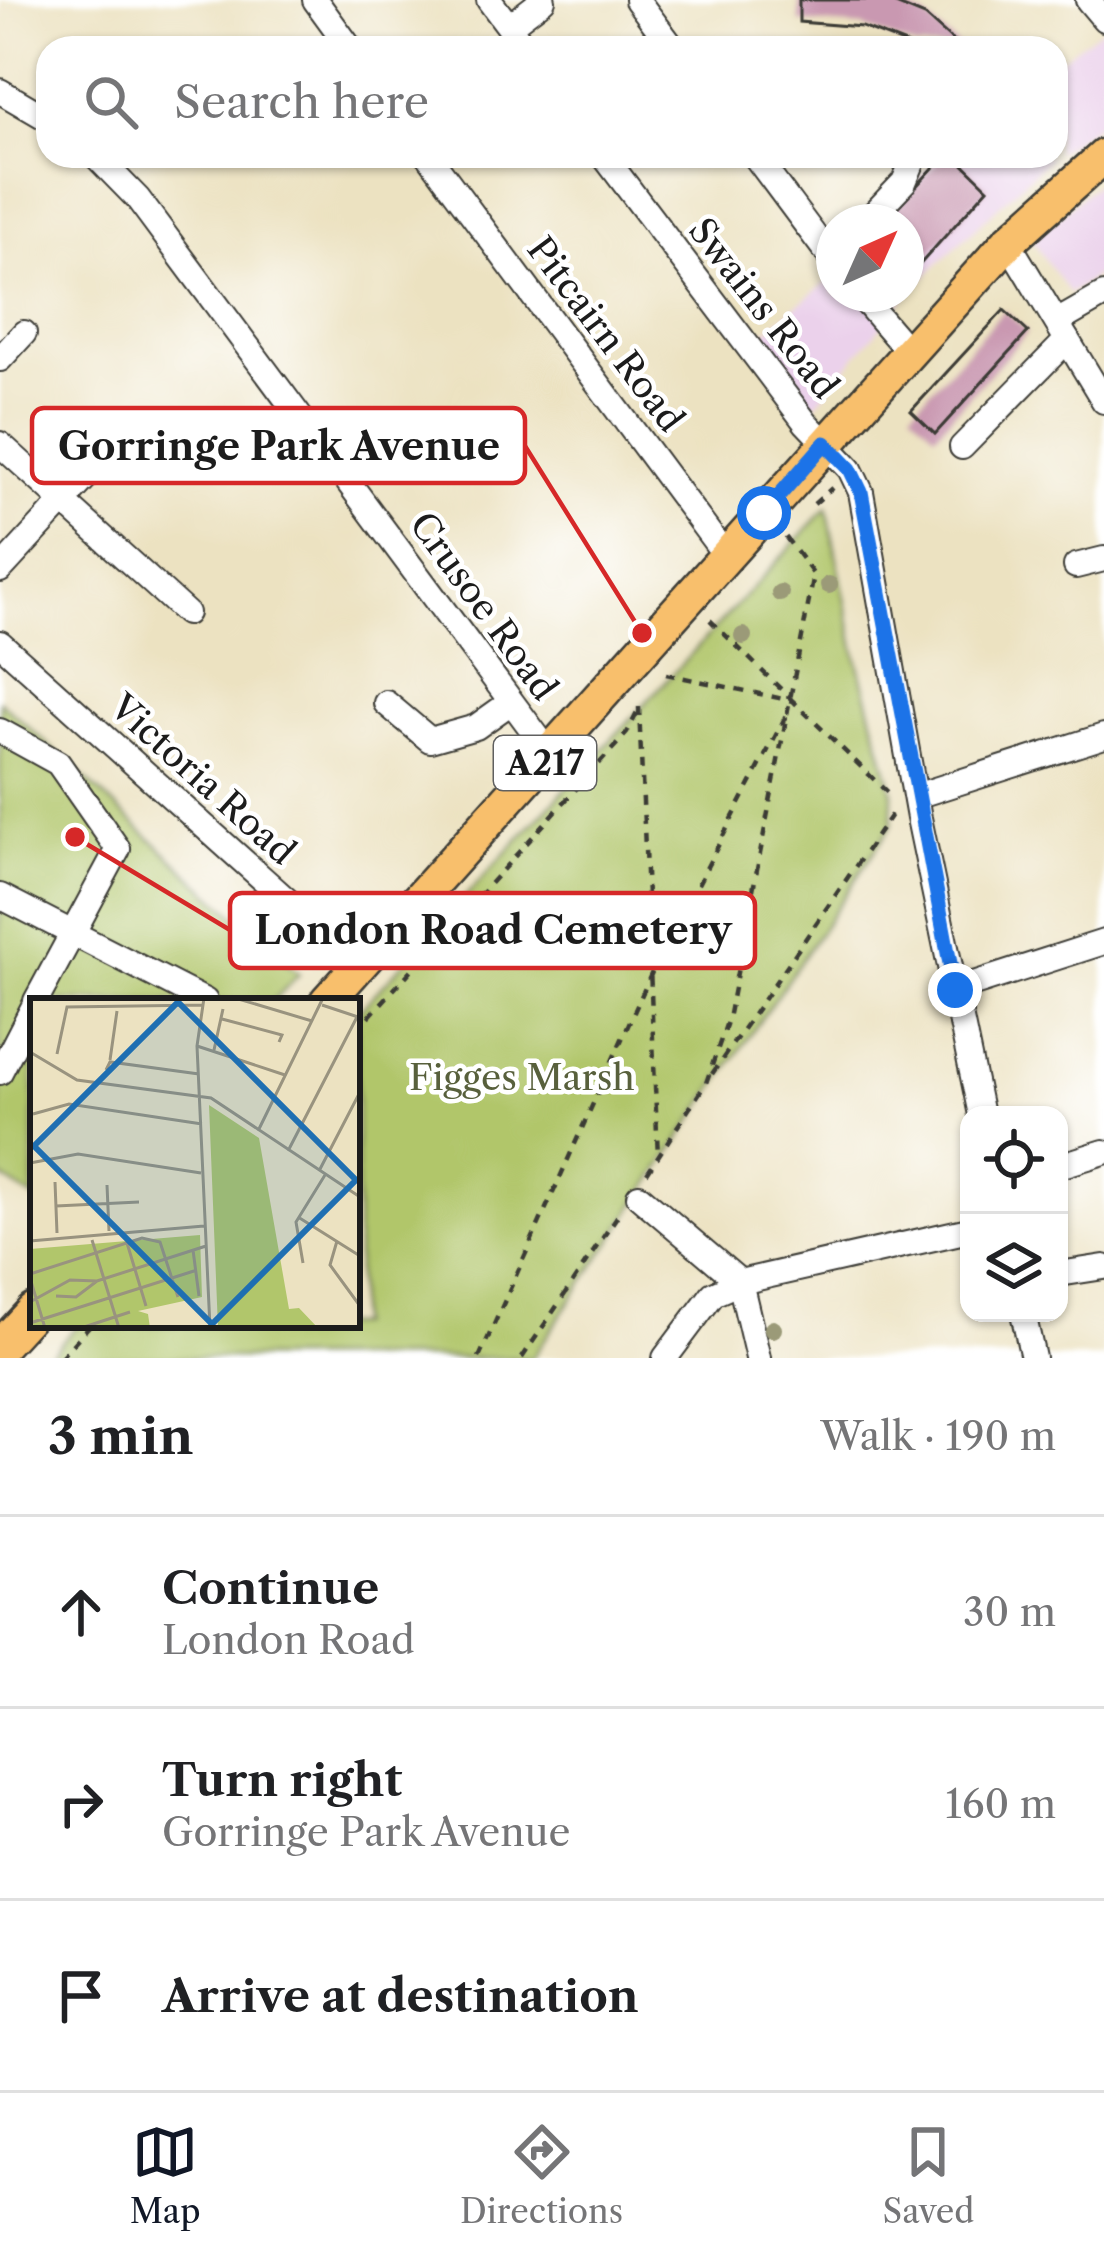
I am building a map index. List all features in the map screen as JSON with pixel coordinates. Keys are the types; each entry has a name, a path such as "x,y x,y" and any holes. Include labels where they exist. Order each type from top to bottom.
{"main road":[{"name":"A217","path":"330,998 1008,242 1104,156"},
{"path":"0,1347 30,1314"}],"street":[{"path":"315,0 341,36"},
{"path":"489,0 516,36"},
{"path":"509,26 543,0"},
{"path":"637,0 664,36"},
{"path":"1088,0 1104,20"},
{"path":"0,91 36,112"},
{"name":"Crusoe Road","path":"108,168 138,199 551,755"},
{"name":"Pitcairn Road","path":"438,168 726,556"},
{"name":"Swains Road","path":"613,168 850,469 861,492 979,1106"},
{"path":"763,168 816,236"},
{"path":"883,204 904,182 910,168"},
{"path":"1008,242 1104,400"},
{"path":"962,448 1062,331 1104,295"},
{"path":"874,312 908,351"},
{"path":"0,359 24,333"},
{"path":"0,570 133,426"},
{"path":"0,444 186,613"},
{"path":"1076,566 1104,559"},
{"name":"Victoria Road","path":"0,643 360,966"},
{"path":"386,703 430,740 476,728 512,702"},
{"path":"0,730 58,763 118,849 36,998"},
{"path":"916,796 1104,736"},
{"path":"0,896 199,998"},
{"path":"955,990 1104,943"},
{"path":"0,1072 25,1018"},
{"path":"1068,1163 1104,1151"},
{"path":"634,1195 740,1282 758,1358"},
{"path":"665,1358 713,1294 740,1282 960,1232"},
{"path":"1068,1273 1104,1267"},
{"path":"1025,1322 1033,1358"}],"path":[{"path":"814,504 838,482"},
{"path":"706,1083 728,1019 814,575 784,536"},
{"path":"522,1358 899,804 710,620"},
{"path":"666,674 793,701"},
{"path":"479,1358 652,972 793,701"},
{"path":"360,1027 627,733 640,707 658,1157"},
{"path":"60,1358 87,1328"}],"shaded area":[{"path":"1104,27 1104,119 1068,144 1068,53"},
{"path":"929,168 1038,168 924,278 924,204 895,204"},
{"path":"1104,177 1104,271 1069,294 1032,240"},
{"path":"816,290 816,312 893,312 811,410 752,342"}],"green space":[{"name":"Figges Marsh","path":"827,508 857,658 893,793 892,825 532,1358 48,1358 74,1328 360,1328 360,1010"},
{"path":"0,701 299,974 276,998 30,998 30,1196 0,1176"}],"building":[{"path":"799,0 886,0 925,16 948,36 885,36 862,27 799,22"},
{"path":"933,168 967,168 988,188 924,260 924,204 900,204"},
{"path":"1004,310 1028,332 935,434 911,411"}],"place":[{"name":"Gorringe Park Avenue","path":"642,633"},
{"name":"London Road Cemetery","path":"75,837"}],"route":[{"path":"764,513 825,443 850,469 861,492 955,990"}]}
